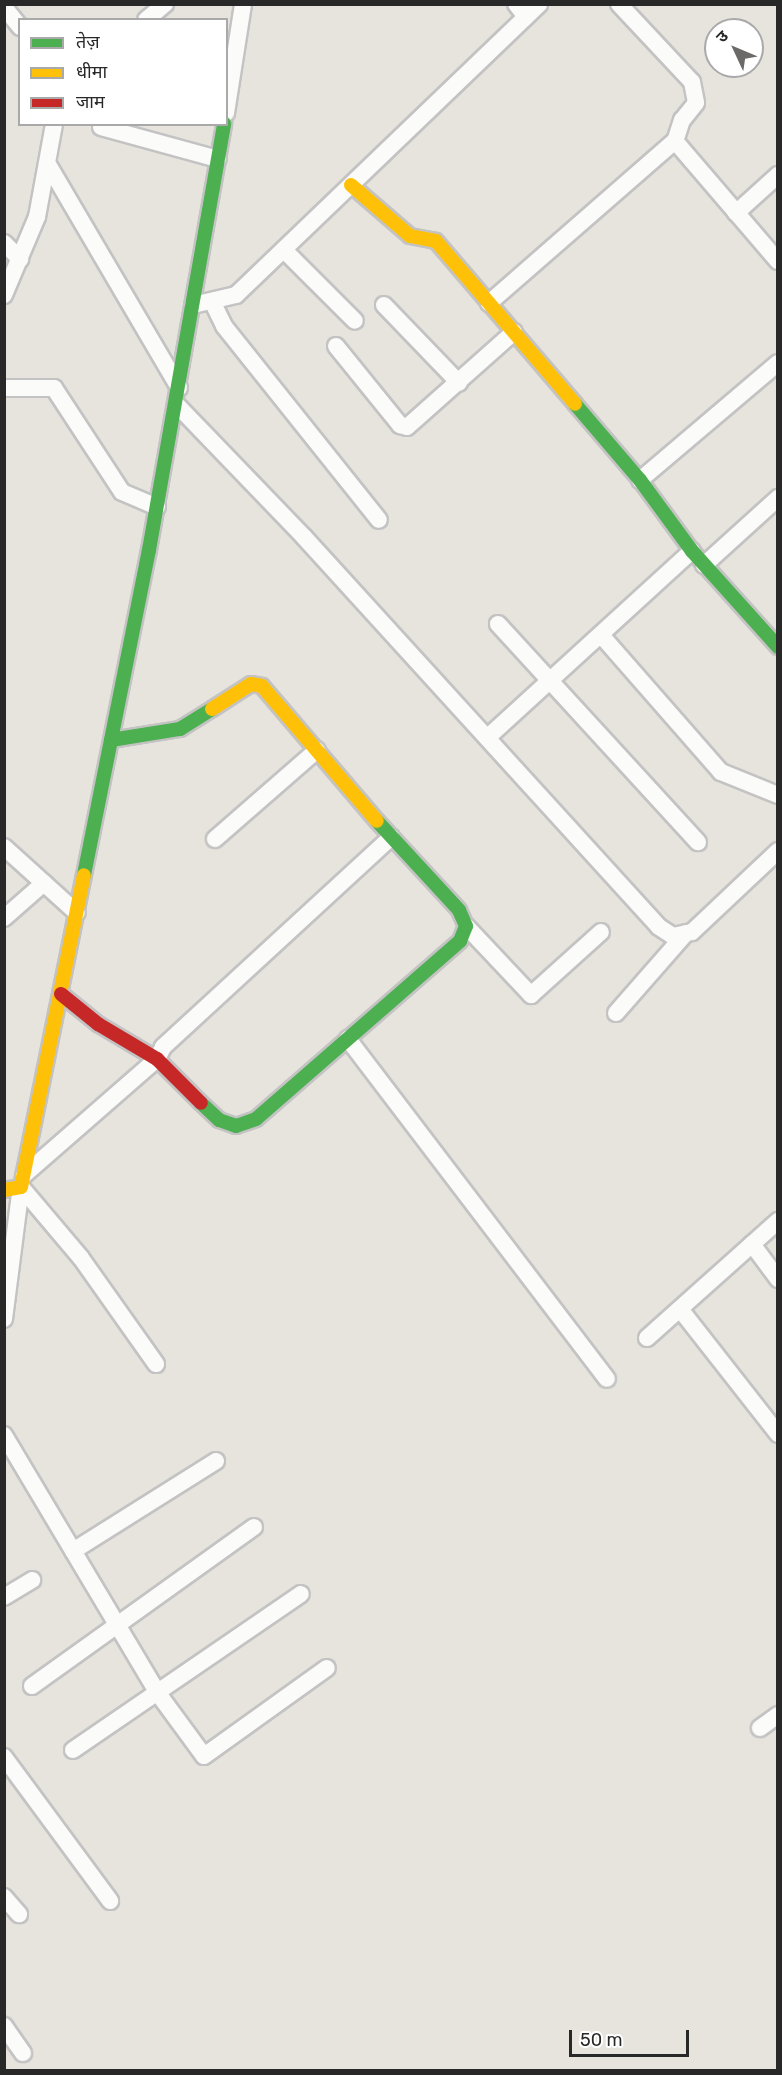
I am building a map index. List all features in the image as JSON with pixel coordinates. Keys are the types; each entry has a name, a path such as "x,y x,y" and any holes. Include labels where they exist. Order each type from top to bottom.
{"street":[{"path":"148,18 165,4"},
{"path":"228,100 243,4"},
{"path":"193,305 236,295 351,185 521,10 539,4"},
{"path":"489,303 675,141 682,120 696,103 692,82 619,4"},
{"path":"4,7 18,24"},
{"path":"4,296 37,217 49,166 54,126"},
{"path":"4,1320 23,1181 157,507 224,126"},
{"path":"100,128 218,159"},
{"path":"675,141 777,261"},
{"path":"49,166 177,396 659,927 674,936 692,932 777,851"},
{"path":"736,213 777,175"},
{"path":"351,185 410,236 436,241 640,480 692,551 777,647"},
{"path":"4,243 20,259"},
{"path":"284,250 355,321"},
{"path":"212,301 224,326 379,520"},
{"path":"384,305 459,383"},
{"path":"336,346 400,426 412,425 514,332"},
{"path":"640,480 777,363"},
{"path":"4,388 54,388 122,492 157,507"},
{"path":"704,565 777,498"},
{"path":"488,737 551,683 692,551"},
{"path":"498,624 698,842"},
{"path":"601,635 721,772 777,795"},
{"path":"111,740 180,729 250,684 262,686 391,837 459,910 466,926 531,995 601,932"},
{"path":"215,839 317,750"},
{"path":"4,1190 23,1181 157,1059 163,1047 391,837"},
{"path":"4,846 77,913"},
{"path":"4,918 44,883"},
{"path":"61,994 98,1024 157,1059 219,1120 236,1126 256,1119 460,941 466,926"},
{"path":"616,1013 686,933"},
{"path":"348,1039 607,1379"},
{"path":"23,1181 156,1364"},
{"path":"648,1338 777,1221"},
{"path":"752,1244 777,1280"},
{"path":"680,1309 777,1434"},
{"path":"4,1435 157,1692 204,1756 327,1668"},
{"path":"73,1551 216,1461"},
{"path":"32,1686 254,1527"},
{"path":"4,1598 32,1580"},
{"path":"73,1750 301,1594"},
{"path":"760,1728 777,1715"},
{"path":"4,1757 110,1901"},
{"path":"4,1897 19,1914"},
{"path":"4,2026 23,2053"}],"traffic: fast":[{"path":"84,875 149,550 224,126"},
{"path":"575,404 640,480 692,551 778,647"},
{"path":"111,740 180,729 212,709"},
{"path":"201,1103 219,1120 236,1126 256,1119 460,941 466,926 459,910 377,821"}],"traffic: slow":[{"path":"351,185 410,236 436,241 575,404"},
{"path":"212,709 251,684 262,686 377,821"},
{"path":"4,1190 21,1187 84,875"}],"traffic: jam":[{"path":"61,994 98,1024 157,1059 201,1103"}]}
